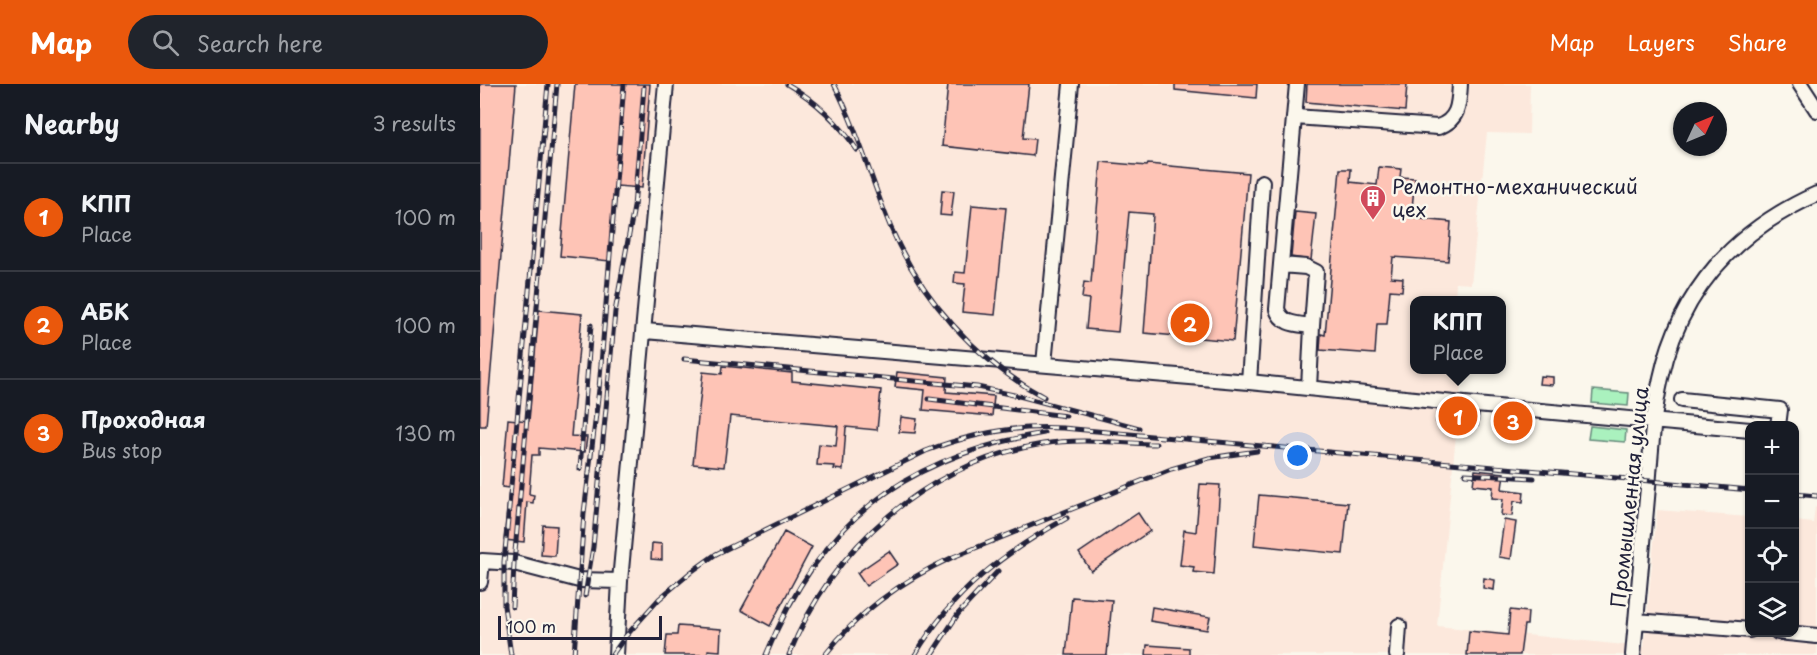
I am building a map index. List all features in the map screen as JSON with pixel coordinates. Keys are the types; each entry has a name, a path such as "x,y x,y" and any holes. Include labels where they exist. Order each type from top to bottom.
{"street":[{"path":"616,655 620,581 645,331 666,84"},
{"path":"1044,364 1071,84"},
{"path":"1297,84 1277,309 1280,316 1289,323 1312,326"},
{"path":"1295,117 1438,127 1449,122 1457,111 1460,84"},
{"path":"1800,84 1817,110"},
{"path":"1807,84 1817,92"},
{"path":"1249,382 1262,182"},
{"name":"Промышленная улица","path":"1633,655 1654,421 1661,378 1675,332 1703,281 1723,257 1751,232 1786,209 1817,194"},
{"path":"1281,265 1310,268 1316,272 1309,388"},
{"path":"645,331 1249,382 1745,430"},
{"path":"1682,400 1780,410 1779,421"},
{"path":"480,582 481,557 579,580 620,581"},
{"path":"1636,621 1745,630"},
{"path":"1396,655 1399,626"},
{"path":"1799,635 1817,636"}],"shaded area":[{"path":"480,84 1530,84 1529,134 1487,133 1471,284 1456,283 1455,296 1410,296 1410,374 1462,374 1459,413 1477,415 1476,426 1457,425 1437,626 1644,647 1657,510 1745,517 1745,637 1799,637 1799,521 1813,523 1815,507 1817,508 1817,655 480,655"}],"green space":[{"path":"1593,390 1629,393 1628,406 1592,403"},
{"path":"1590,426 1626,430 1625,442 1588,439"}],"building":[{"path":"480,84 516,84 486,426 480,426"},
{"path":"575,84 650,84 642,188 617,186 610,261 560,256"},
{"path":"948,84 1029,84 1023,138 1035,139 1033,156 942,146"},
{"path":"1175,84 1257,84 1256,98 1175,90"},
{"path":"1307,84 1407,84 1405,111 1306,102"},
{"path":"1101,162 1248,173 1233,341 1144,333 1153,214 1129,212 1118,332 1086,329 1089,299 1082,298 1084,282 1091,283"},
{"name":"Ремонтно-механический цех","path":"1379,167 1401,169 1400,177 1415,178 1411,218 1451,222 1448,261 1393,257 1391,277 1403,278 1402,291 1390,290 1387,324 1377,324 1375,354 1320,350 1321,334 1325,335 1340,169 1351,169 1350,182 1377,185"},
{"path":"942,190 954,191 951,216 940,215"},
{"path":"972,205 1006,208 995,315 962,312 965,284 954,283 955,272 965,273"},
{"path":"1295,212 1316,214 1311,260 1291,257"},
{"path":"539,310 582,314 571,436 587,437 585,452 539,448 539,455 532,455 529,494 534,495 533,503 527,502 524,542 504,540 509,488 502,487 508,419 529,421"},
{"path":"723,366 792,373 792,381 881,390 877,430 846,427 843,470 834,469 835,466 817,465 819,444 836,446 838,426 730,416 724,467 693,464 703,372 722,374"},
{"path":"897,372 947,377 946,392 994,396 992,416 923,410 925,390 895,387"},
{"path":"1540,376 1553,377 1553,385 1539,384"},
{"path":"1438,410 1479,414 1478,426 1436,422"},
{"path":"901,417 917,419 915,433 899,432"},
{"path":"1475,470 1504,473 1502,489 1524,492 1523,502 1514,501 1512,516 1501,515 1503,499 1492,498 1493,487 1473,485"},
{"path":"1200,484 1220,485 1214,574 1193,572 1194,567 1180,565 1184,530 1196,532"},
{"path":"1259,495 1348,503 1343,554 1254,545"},
{"path":"1138,513 1150,531 1091,571 1079,553"},
{"path":"1504,520 1516,522 1511,559 1499,557"},
{"path":"543,525 557,526 555,556 541,555"},
{"path":"784,532 812,547 770,626 741,610"},
{"path":"652,543 662,544 662,560 651,559"},
{"path":"889,551 898,564 866,586 857,573"},
{"path":"1484,578 1495,580 1494,590 1483,588"},
{"path":"1072,597 1112,600 1107,655 1066,655"},
{"path":"1152,607 1210,617 1207,630 1150,621"},
{"path":"1510,610 1528,612 1520,655 1467,655 1469,631 1508,635"},
{"path":"678,626 721,629 720,651 708,650 707,655 665,655 667,635 677,635"},
{"path":"1147,645 1189,648 1189,655 1146,655"}],"railway":[{"path":"511,655 504,606 504,562 548,84"},
{"path":"512,607 557,84"},
{"path":"574,655 584,513 599,389 624,84"},
{"path":"787,84 826,112 857,150"},
{"path":"834,84 850,119 891,228 918,279 953,325 974,346 1019,382 1044,397"},
{"path":"585,596 593,547 615,312 634,207 644,87"},
{"path":"580,469 591,325"},
{"path":"684,359 977,387 1139,428"},
{"path":"929,399 1066,416"},
{"path":"612,655 659,599 716,554 926,451 976,435 1011,429 1063,428 1745,490"},
{"path":"766,655 788,608 812,568 841,533 872,503 908,479 949,459 994,444 1044,433"},
{"path":"789,655 807,616 830,579 857,546 888,516 923,491 960,470 1000,454 1043,444 1085,441 1156,444"},
{"path":"825,655 852,624 883,598 953,557 1171,469 1209,458 1257,451"},
{"path":"1465,474 1534,478"},
{"path":"1799,494 1817,496"},
{"path":"915,655 946,611 981,576 1021,545 1067,518"},
{"path":"931,655 958,614 998,571"}],"place":[{"name":"Ремонтно-механический цех","path":"1373,221"},
{"name":"АБК","path":"1190,323"},
{"name":"КПП","path":"1458,416"},
{"name":"Проходная","path":"1513,421"}]}
